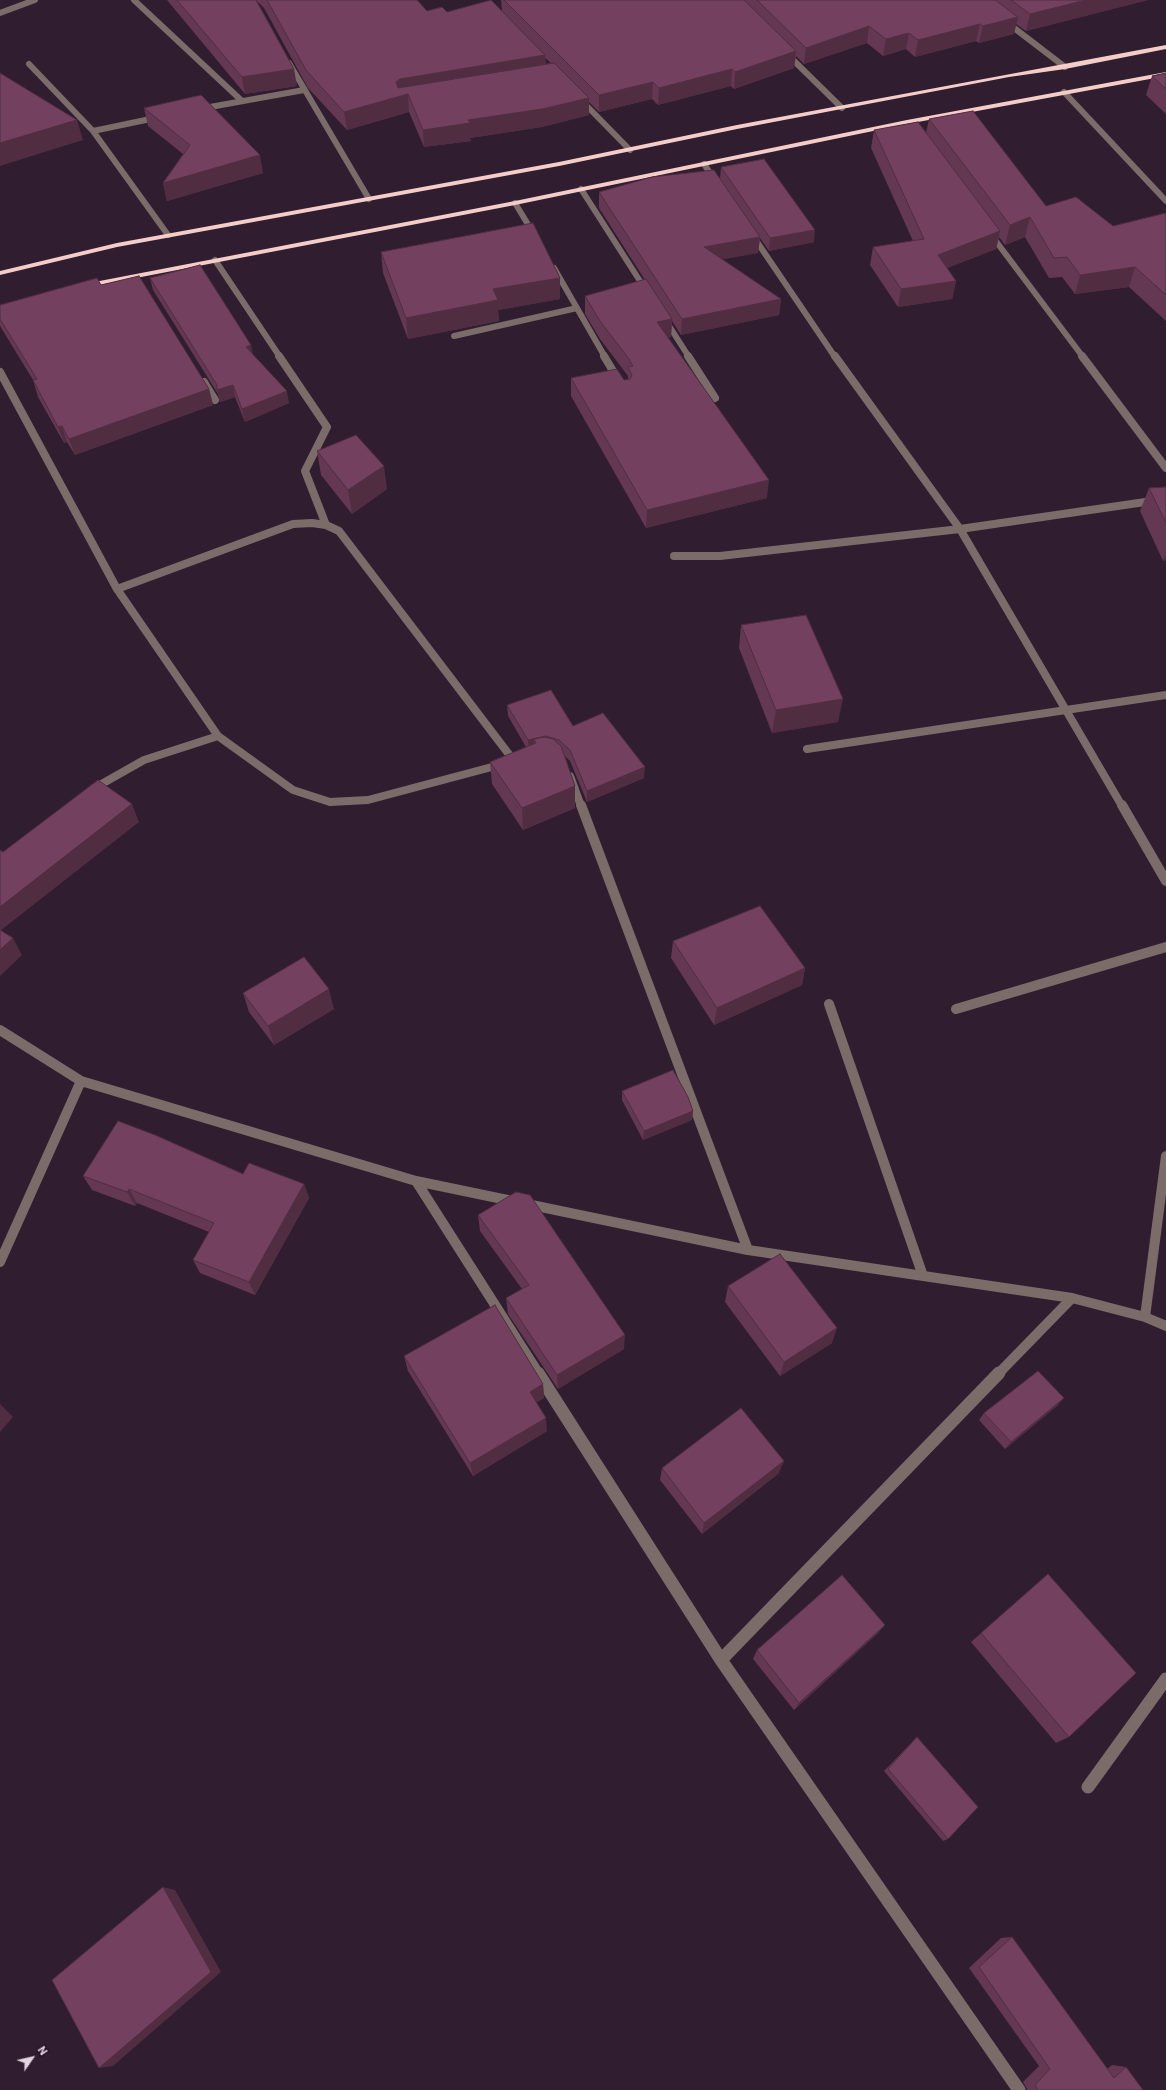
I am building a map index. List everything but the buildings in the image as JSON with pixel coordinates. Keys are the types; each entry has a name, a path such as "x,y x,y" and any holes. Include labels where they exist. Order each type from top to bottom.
{"highway":[{"path":"0,273 117,245 630,150 737,127 1009,75 1065,67 1166,47"},
{"path":"76,288 140,278 215,260 516,203 704,164 909,125 1064,92 1166,74"}],"street":[{"path":"0,13 35,0"},
{"path":"134,0 241,100"},
{"path":"1002,19 1065,67"},
{"path":"782,49 842,108"},
{"path":"286,57 369,199"},
{"path":"29,64 93,131 168,236"},
{"path":"194,110 241,100 304,90"},
{"path":"572,91 630,150"},
{"path":"1064,92 1166,201"},
{"path":"93,131 171,115"},
{"path":"704,164 722,190"},
{"path":"580,189 652,300"},
{"path":"516,203 539,242"},
{"path":"982,222 1166,468"},
{"path":"744,223 834,355 960,529 1166,881"},
{"path":"215,260 327,427 305,471 326,524"},
{"path":"550,262 622,387"},
{"path":"454,336 577,308"},
{"path":"660,313 715,398"},
{"path":"0,372 117,589 218,736 293,790 330,802 368,800 518,760 339,531 326,524 293,524 117,589"},
{"path":"198,374 215,400"},
{"path":"674,556 720,556 960,529 1166,499"},
{"path":"806,749 1166,695"},
{"path":"82,795 144,760 218,736"},
{"path":"566,765 748,1250"},
{"path":"956,1009 1166,947"},
{"path":"829,1004 923,1276"},
{"path":"0,1030 81,1081 416,1181 748,1250 1072,1298 1145,1317 1166,1326"},
{"path":"0,1262 81,1081"},
{"path":"1145,1317 1166,1156"},
{"path":"416,1181 721,1660 1019,2090"},
{"path":"721,1660 1072,1298"},
{"path":"1088,1788 1166,1679"}]}
